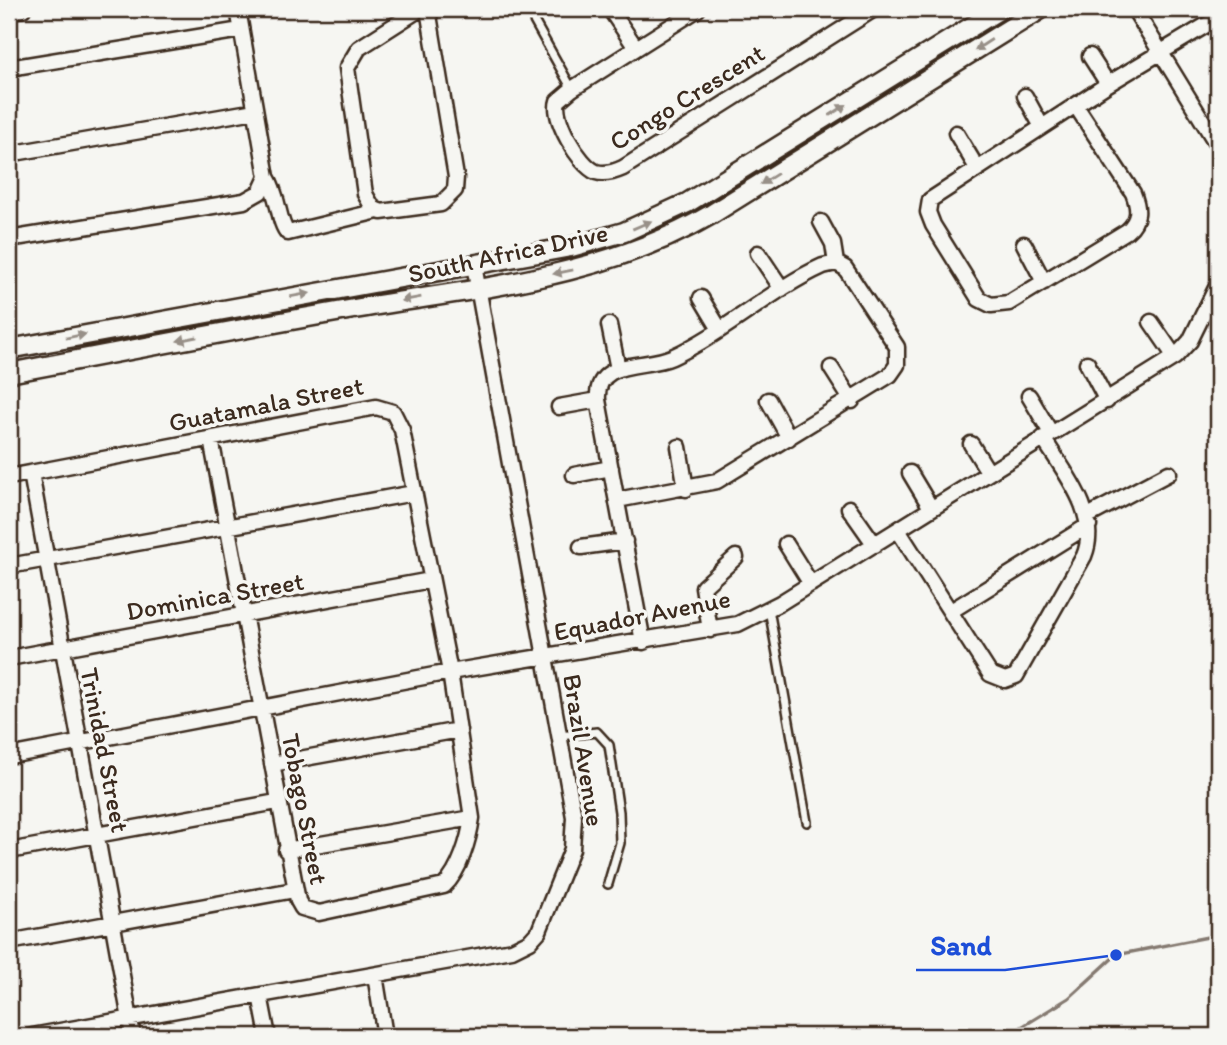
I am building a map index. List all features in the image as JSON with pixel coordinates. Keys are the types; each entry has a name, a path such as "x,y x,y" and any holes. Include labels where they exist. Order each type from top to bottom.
{"street":[{"path":"9,11 23,9"},
{"path":"238,9 267,177 278,196 283,227 288,233 378,211 442,204 455,190 456,177 428,9"},
{"path":"378,211 370,205 365,194 347,68 359,48 420,9"},
{"path":"610,9 636,48"},
{"path":"572,89 698,9"},
{"name":"Congo Crescent","path":"572,89 557,105 559,121 585,165 599,173 616,171 874,9"},
{"name":"South Africa Drive","path":"9,349 595,241 663,216 1000,9"},
{"name":"South Africa Drive","path":"9,373 478,288 607,261 683,231 1041,9"},
{"path":"1134,9 1218,146"},
{"path":"1076,106 1133,193 1137,215 1127,231 1004,305 983,303 933,225 929,212 930,200 1108,84 1161,54 1213,16"},
{"path":"9,68 241,30"},
{"path":"1090,55 1108,84"},
{"path":"1025,96 1042,127"},
{"path":"9,154 255,111"},
{"path":"957,133 977,168"},
{"path":"9,239 244,201 260,192 267,177"},
{"path":"617,500 686,489 723,479 890,375 897,365 898,354 894,341 854,279 836,262 833,244 821,222"},
{"path":"1024,244 1044,282"},
{"path":"758,253 782,289"},
{"path":"643,642 598,400 603,378 618,369 671,358 815,269 836,262"},
{"name":"Brazil Avenue","path":"35,1036 512,950 535,936 572,849 575,834 474,265"},
{"name":"Equador Avenue","path":"9,756 450,672 643,642 738,624 769,609 875,545 1175,357 1190,341 1218,284"},
{"path":"701,298 719,328"},
{"path":"1151,322 1175,357"},
{"path":"609,325 618,369"},
{"path":"1087,363 1107,401"},
{"path":"831,368 852,401"},
{"path":"898,530 990,674 1005,680 1016,676 1084,556 1087,521 1079,496 1029,396"},
{"path":"559,407 598,400"},
{"path":"768,400 789,438"},
{"name":"Guatamala Street","path":"9,477 376,407 387,408 393,412 402,430 450,672"},
{"name":"Tobago Street","path":"211,439 286,850 294,890 302,908 319,913 436,890 450,880 472,818 450,672"},
{"path":"971,444 989,473"},
{"path":"679,447 686,489"},
{"path":"574,475 611,468"},
{"name":"Trinidad Street","path":"31,473 132,1036"},
{"path":"910,473 932,508"},
{"path":"951,611 1087,521 1169,473"},
{"path":"9,566 414,493"},
{"path":"849,508 875,545"},
{"path":"581,547 625,541"},
{"path":"786,544 811,584"},
{"path":"710,630 703,587 736,557"},
{"name":"Dominica Street","path":"9,658 243,617 431,580"},
{"path":"272,764 459,730"},
{"path":"9,851 277,802"},
{"path":"286,850 472,818"},
{"path":"9,942 294,890"},
{"path":"375,975 385,1036"},
{"path":"260,995 268,1036"}],"lane":[{"path":"534,22 572,89"},
{"path":"769,609 807,822"},
{"path":"559,736 597,732 609,745 620,812 620,843 608,884"}],"waterway":[{"path":"1007,1036 1069,998 1116,955 1218,935"}],"place":[{"name":"Sand","path":"1116,955"}]}
